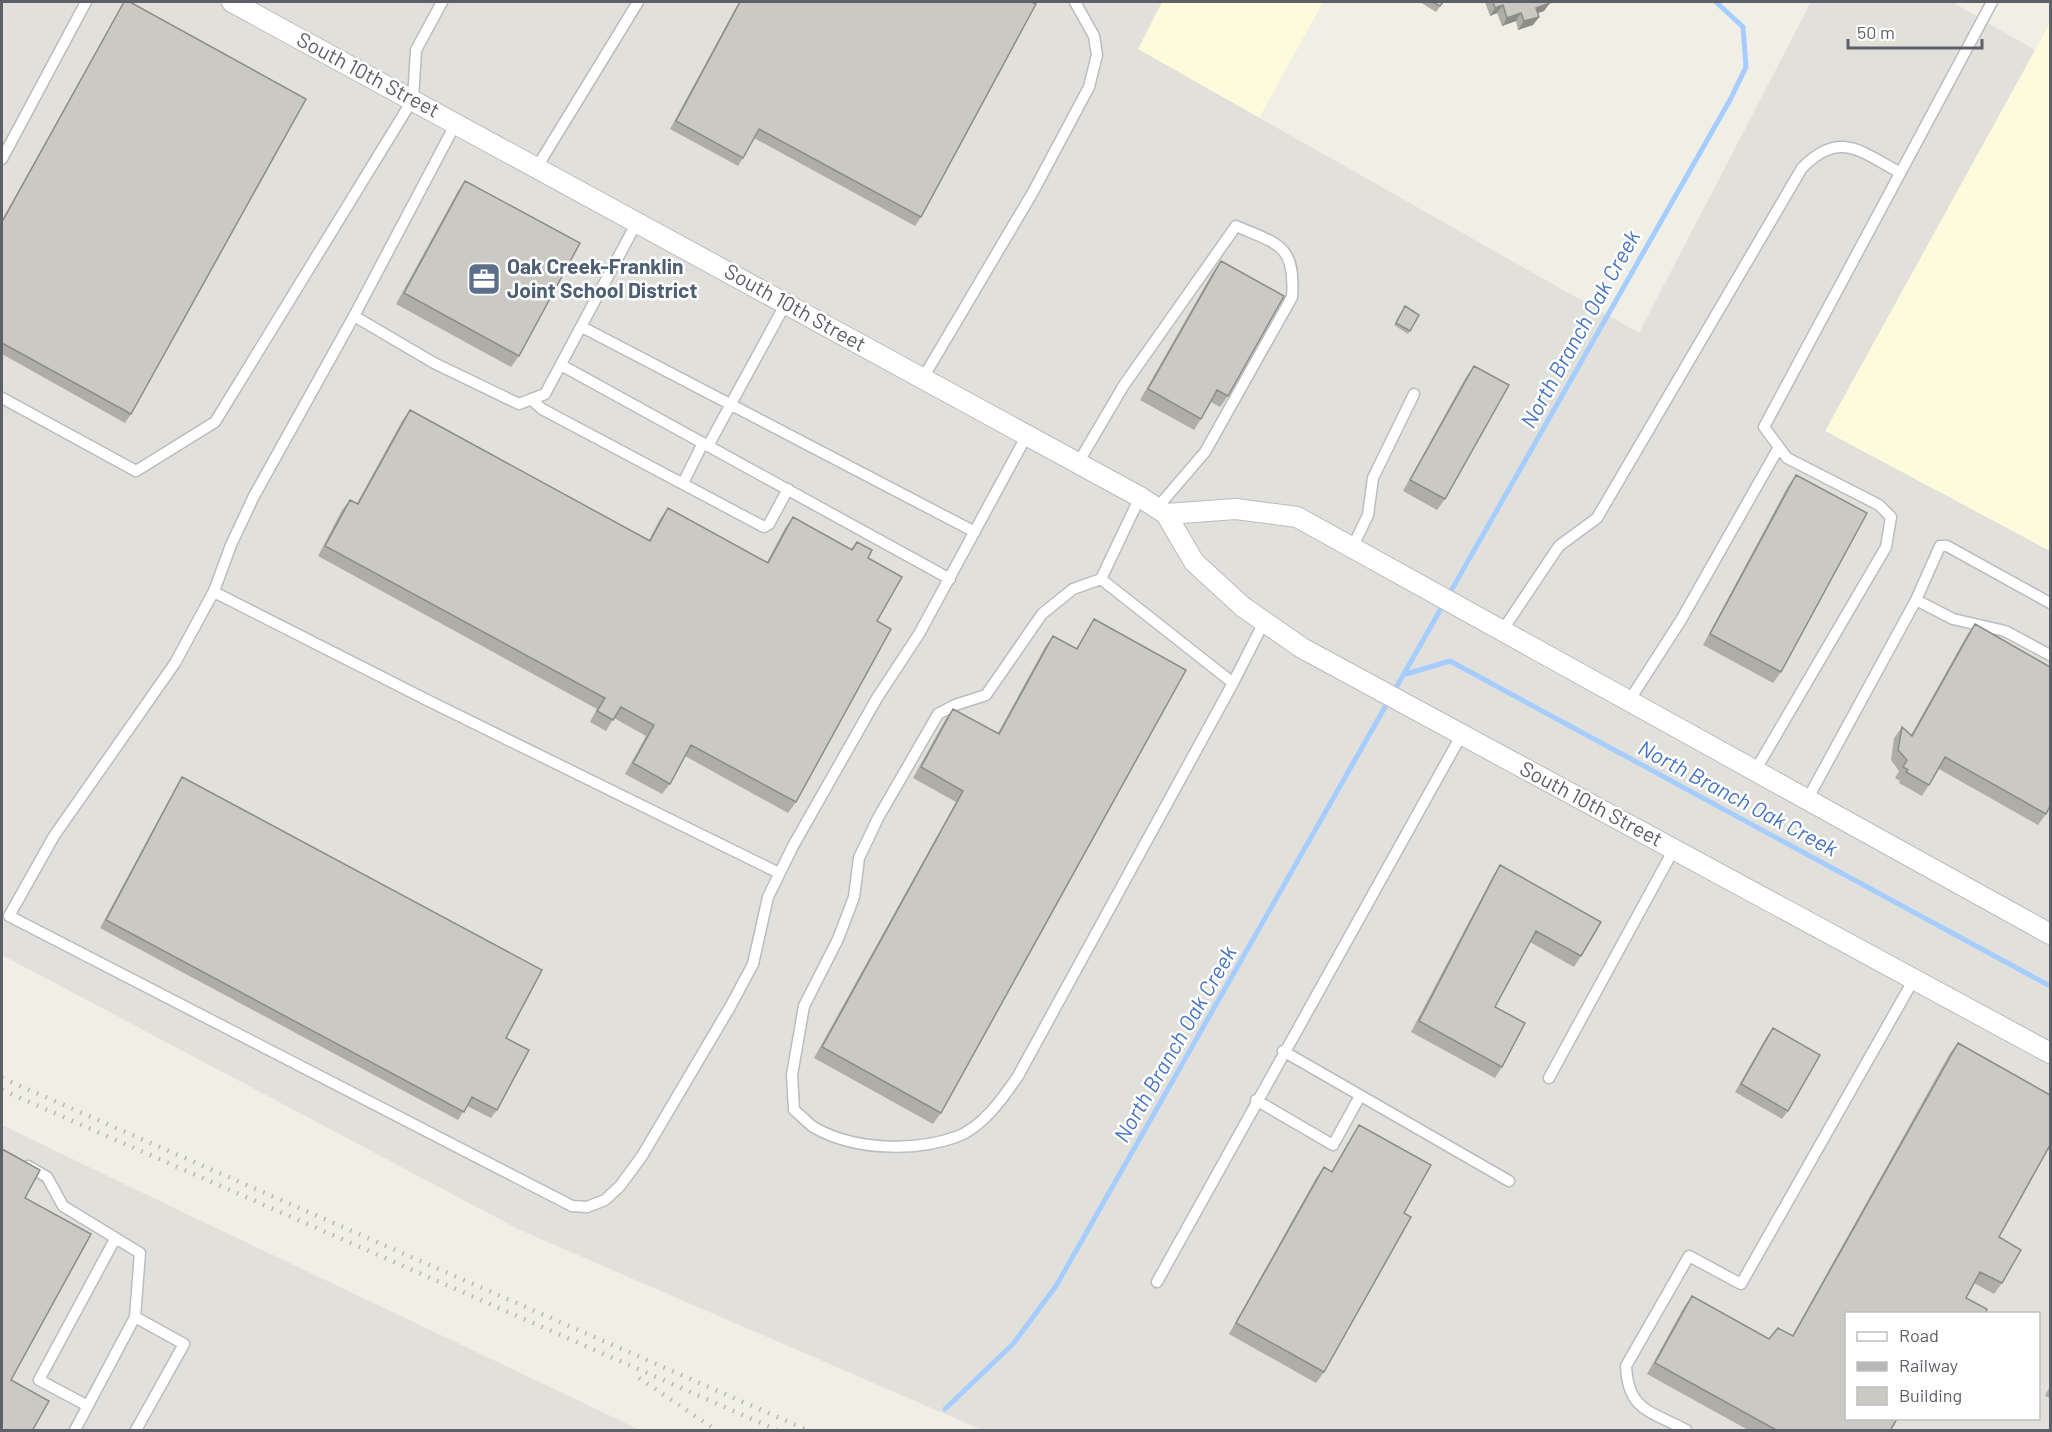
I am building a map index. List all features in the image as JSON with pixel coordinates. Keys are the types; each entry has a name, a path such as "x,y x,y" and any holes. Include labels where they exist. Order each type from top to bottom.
{"street":[{"name":"South 10th Street","path":"232,2 1140,497 1162,511 1194,562 1243,607 1302,648 2050,1053"},
{"path":"1162,511 1236,509 1297,517 2050,934"}],"lane":[{"path":"2,159 86,2"},
{"path":"2,398 136,471 215,422 413,99 416,50 442,2"},
{"path":"537,167 638,2"},
{"path":"923,378 1033,192 1089,87 1097,55 1094,36 1075,2"},
{"path":"1755,771 1886,547 1891,517 1879,505 1787,458 1764,427 1992,2"},
{"path":"456,123 354,316 254,496 231,545 214,592 175,663 54,836 9,916 572,1206 587,1208 605,1200 620,1186 642,1156 753,964 768,897 779,873 877,698 919,634 1027,435"},
{"path":"1502,630 1559,546 1597,518 1802,168 1817,153 1838,145 1860,151 1899,172"},
{"path":"354,316 434,363 519,404 545,394 637,222"},
{"path":"1078,463 1124,385 1236,226 1272,242 1289,255 1294,276 1292,297 1204,452 1162,511"},
{"path":"683,483 731,405 786,303"},
{"path":"582,327 975,532"},
{"path":"561,365 950,579"},
{"path":"1352,548 1368,515 1373,478 1414,394"},
{"path":"531,399 542,409 764,527 769,524 788,489"},
{"path":"1629,701 1681,621 1779,447"},
{"path":"1140,497 1101,579 1073,589 1042,614 986,695 955,705 938,714 878,818 860,858 854,897 842,928 804,1006 792,1075 794,1110 814,1128 872,1145 919,1144 958,1137 995,1109 1018,1076 1233,683 1264,622"},
{"path":"1807,800 1916,600 1940,546 1947,546 2050,603"},
{"path":"1101,579 1233,683"},
{"path":"214,592 429,701 779,873"},
{"path":"1916,600 1953,619 2005,631 2050,655"},
{"path":"1157,1282 1256,1100 1462,734"},
{"path":"1549,1078 1674,849"},
{"path":"1686,1431 1635,1403 1627,1384 1626,1366 1689,1256 1741,1284 1914,979"},
{"path":"1283,1052 1509,1181"},
{"path":"1256,1100 1333,1145 1360,1096"},
{"path":"20,1162 47,1177 63,1206 140,1253 135,1317 75,1431"},
{"path":"88,1406 39,1380 115,1239"},
{"path":"135,1317 184,1344 136,1431"}],"shaded area":[{"path":"2,2 1162,2 1138,49 1639,333 1811,2 1952,2 2035,50 1825,431 2050,551 2050,1430 982,1430 520,1230 2,955"},
{"path":"1162,2 1323,2 1259,118 1137,49"},
{"path":"2050,23 2050,551 1825,431"},
{"path":"2,1125 172,1207 640,1430 2,1430"}],"building":[{"path":"124,2 130,2 306,99 131,414 2,343 2,222"},
{"path":"740,2 1031,2 1036,4 921,217 759,129 743,158 676,121"},
{"path":"1493,2 1550,3 1536,8 1539,17 1524,21 1521,13 1507,18 1503,5 1495,8"},
{"name":"Oak Creek-Franklin Joint School District","path":"465,181 580,243 519,356 404,293"},
{"path":"1221,261 1284,296 1228,396 1217,390 1201,419 1148,389"},
{"path":"1405,306 1419,315 1410,331 1396,323"},
{"path":"1474,366 1509,385 1445,499 1410,480"},
{"path":"410,410 650,541 668,508 768,563 793,517 852,550 857,542 872,550 868,558 902,577 877,621 891,629 796,802 691,745 670,784 633,763 654,725 621,707 613,720 597,711 605,698 325,546 350,500 358,504"},
{"path":"1796,475 1867,513 1781,672 1710,634"},
{"path":"1094,619 1186,670 941,1113 822,1047 963,791 921,767 953,709 999,734 1053,636 1077,649"},
{"path":"1975,624 2050,667 2050,806 2046,814 1945,757 1929,785 1906,772 1908,770 1903,767 1907,760 1898,750 1902,727 1912,736"},
{"path":"182,777 542,970 506,1038 529,1050 497,1110 472,1097 464,1112 106,920"},
{"path":"1500,865 1601,922 1581,956 1536,931 1495,1007 1525,1023 1502,1067 1419,1021"},
{"path":"1773,1028 1820,1055 1788,1111 1741,1084"},
{"path":"1958,1043 2050,1095 2050,1145 1999,1237 2021,1250 2002,1283 1980,1272 1966,1298 1987,1309 1986,1312 1845,1312 1845,1420 1896,1420 1890,1431 1778,1431 1655,1363 1692,1296 1769,1339 1778,1328 1793,1336"},
{"path":"1359,1125 1431,1165 1404,1213 1411,1217 1324,1372 1236,1323 1324,1167 1332,1172"},
{"path":"2,1149 40,1170 25,1198 91,1234 11,1380 49,1401 32,1431 2,1431"}],"waterway":[{"name":"North Branch Oak Creek","path":"945,1409 1013,1344 1056,1286 1730,100 1746,67 1743,27 1716,2"},
{"name":"North Branch Oak Creek","path":"1406,674 1450,661 2050,986"}],"railway":[{"path":"2,1078 807,1430"},
{"path":"2,1090 777,1430"},
{"path":"639,1378 716,1430"}],"place":[{"name":"Oak Creek-Franklin Joint School District","path":"484,279"}]}
